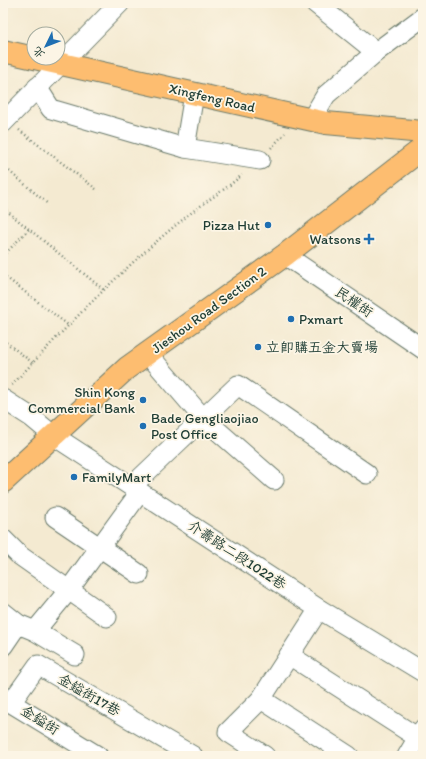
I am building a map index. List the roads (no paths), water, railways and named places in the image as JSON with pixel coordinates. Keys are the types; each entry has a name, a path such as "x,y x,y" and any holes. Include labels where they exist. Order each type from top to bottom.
{"main road":[{"name":"Xingfeng Road","path":"3,51 26,56"},
{"name":"Xingfeng Road","path":"66,65 326,123 423,132"},
{"name":"Jieshou Road Section 2","path":"3,482 127,368 285,255 423,148"}],"street":[{"path":"66,59 120,3"},
{"path":"315,3 376,52"},
{"path":"303,118 326,95 376,52 423,17"},
{"path":"4,121 59,66"},
{"path":"37,87 51,109 184,148 260,160"},
{"path":"184,148 194,94"},
{"name":"民權街","path":"285,255 423,349"},
{"path":"148,354 203,418 274,480"},
{"path":"3,646 27,628 68,591 99,548 136,489 203,418 238,385 367,474"},
{"name":"介壽路二段1022巷","path":"5,394 54,436 319,609 423,672"},
{"path":"55,517 139,574"},
{"path":"3,539 19,555 68,591 107,617"},
{"path":"265,756 228,732 261,699 319,609"},
{"path":"3,612 27,628 75,654"},
{"path":"289,654 421,736 407,756"},
{"name":"金鎰街17巷","path":"7,700 38,665 183,754"},
{"path":"261,699 349,756"},
{"name":"金鎰街","path":"7,700 98,756"}],"place":[{"name":"Pizza Hut","path":"268,225"},
{"name":"Watsons","path":"369,239"},
{"name":"Pxmart","path":"291,319"},
{"name":"立即購五金大賣場","path":"258,347"},
{"name":"Shin Kong Commercial Bank","path":"143,400"},
{"name":"Bade Gengliaojiao Post Office","path":"143,426"},
{"name":"FamilyMart","path":"74,477"}]}
